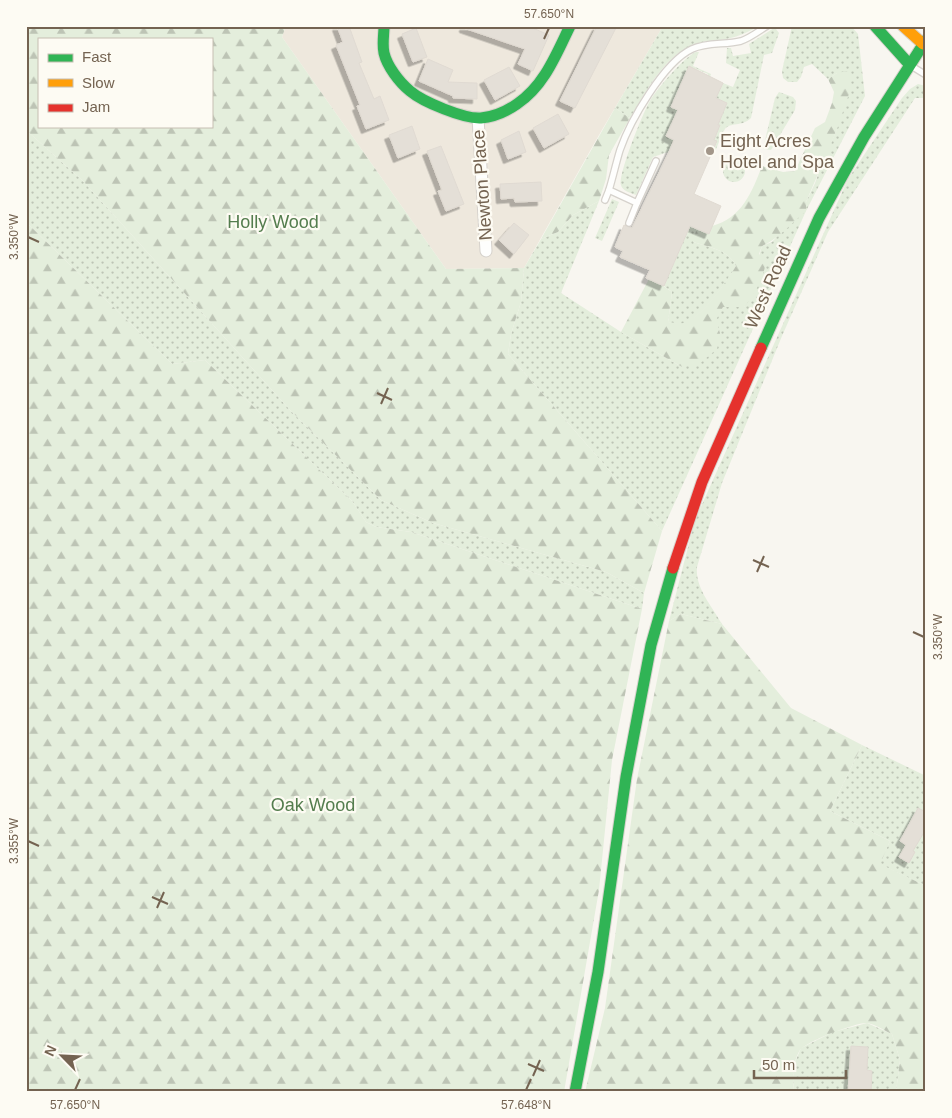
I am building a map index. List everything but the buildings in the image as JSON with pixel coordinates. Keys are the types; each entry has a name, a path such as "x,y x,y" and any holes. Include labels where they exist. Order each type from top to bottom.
{"main road":[{"path":"384,26 384,52 395,72 410,90 439,106 478,118 503,112 518,104 530,94 540,84 549,70 570,26"},
{"path":"875,26 909,64"},
{"path":"903,26 924,42"},
{"name":"West Road","path":"575,1092 598,972 630,758 651,645 674,564 702,482 819,218 864,137 924,42"}],"street":[{"name":"Newton Place","path":"478,118 486,251"}],"lane":[{"path":"605,200 620,149 639,110 673,64 684,54 697,47 742,40 767,26"},
{"path":"909,64 926,75"},
{"path":"629,223 656,161"},
{"path":"609,190 637,203"}],"shaded area":[{"path":"286,26 663,26 524,268 446,269 282,37"}],"green space":[{"name":"Holly Wood","path":"26,26 286,26 282,37 446,269 524,268 521,302 511,334 508,354 662,531 644,593 606,572 433,523 381,500 291,411 83,181 26,130"},
{"path":"663,26 759,26 735,37 699,43 677,55 658,73 630,118 615,108"},
{"path":"792,26 851,26 858,34 865,96 806,211 662,531 508,354 511,334 521,302 524,268 541,239 558,232 573,215 599,201 561,293 621,332 682,367 720,333 715,320 723,307 744,307 762,246 772,242 806,202 836,132 840,115 837,73 828,79 812,64 804,67 801,77 797,82 788,82 783,78 782,71"},
{"path":"774,28 779,33 772,53 764,55 751,118 744,123 727,127 715,152 712,153 717,142 714,140 720,125 718,125 727,103 716,98 723,83 733,87 740,70 726,63 727,48 731,48 733,56 751,53 749,44"},
{"path":"699,52 693,66 711,74 709,80 706,79 708,74 689,66 671,107 678,110 666,136 674,140 668,152 653,157 636,195 627,192 621,185 623,168 648,105 654,94 672,73 685,59"},
{"path":"847,71 849,76 849,94 836,132 806,202 806,211 779,235 762,246 759,254 766,262 761,280 744,307 723,307 716,320 720,333 717,349 700,363 682,367 621,332 649,279 672,292 668,322 681,324 690,320 712,299 736,266 729,256 724,253 693,242 696,231 706,230 705,232 709,234 712,226 731,217 745,203 762,166 783,172 795,171 815,128 825,122 832,103 834,92 828,79 837,73"},
{"path":"918,84 926,86 926,98 915,98 828,232 782,336 722,483 697,567 697,575 701,590 722,624 681,614 669,621 695,520 848,179 902,98 910,89"},
{"path":"779,92 793,97 796,101 795,110 771,150 763,149 775,98"},
{"path":"615,108 630,118 609,155 606,179 599,201 573,215 558,232 541,239"},
{"path":"26,130 83,181 291,411 381,500 433,523 606,572 644,593 642,609 411,532 376,527 366,522 352,501 205,360 172,364 26,222"},
{"path":"730,160 738,160 745,167 745,175 738,182 730,182 723,175 723,167"},
{"path":"612,199 619,202 602,241 595,238"},
{"name":"Oak Wood","path":"26,222 172,364 205,360 352,501 366,522 376,527 411,532 642,609 612,760 599,890 564,1092 26,1092"},
{"path":"691,224 706,230 693,242 724,253 729,256 736,266 720,290 698,315 690,321 678,324 668,322 672,292 664,286"},
{"path":"681,614 722,624 791,708 862,745 830,811 890,841 880,864 926,886 926,1092 896,1092 900,1060 892,1034 867,1023 832,1033 811,1042 800,1050 794,1065 794,1092 585,1092 605,1008 637,779 669,621"},
{"path":"862,745 926,776 926,886 879,864 890,841 830,811"},
{"path":"867,1023 892,1034 900,1060 896,1092 794,1092 795,1062 801,1048 833,1032"}],"traffic: fast":[{"path":"384,26 384,53 394,74 406,87 424,100 444,109 474,118 495,115 509,109 526,97 542,79 570,26"},
{"path":"875,26 909,64"},
{"path":"761,348 819,218 864,137 926,40"},
{"path":"575,1092 598,972 626,777 651,645 673,568"}],"traffic: slow":[{"path":"903,26 923,44"}],"traffic: jam":[{"path":"673,568 702,482 761,348"}],"place":[{"name":"Eight Acres Hotel and Spa","path":"710,151"}]}
